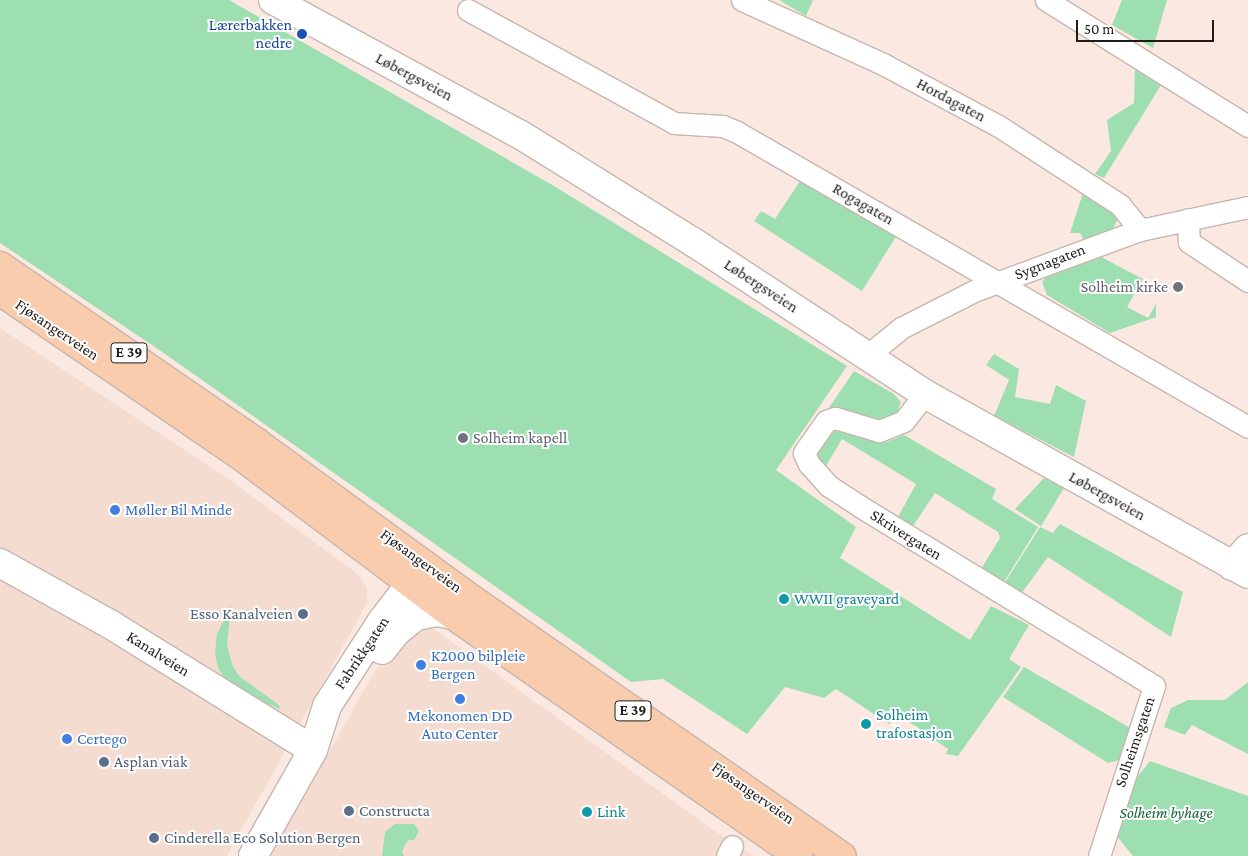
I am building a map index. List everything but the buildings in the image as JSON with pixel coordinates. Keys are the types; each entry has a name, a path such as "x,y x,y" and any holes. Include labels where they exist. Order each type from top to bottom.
{"highway":[{"name":"Fjøsangerveien","path":"0,266 249,437 418,574 453,615 798,856"},
{"name":"Fjøsangerveien","path":"0,291 245,459 842,856"}],"street":[{"name":"Løbergsveien","path":"273,0 583,172 926,394 1243,563"},
{"name":"Hordagaten","path":"742,0 883,64 997,125 1120,205 1140,230"},
{"path":"1046,0 1248,126"},
{"name":"Rogagaten","path":"468,10 674,124 723,126 737,132 1001,282 1248,427"},
{"name":"Sygnagaten","path":"868,355 901,328 974,291 1140,230 1248,207"},
{"path":"1188,219 1189,242 1248,281"},
{"name":"Skrivergaten","path":"926,394 904,422 879,430 836,418 826,421 804,453 809,464 829,486 861,508 1154,686"},
{"name":"Kanalveien","path":"0,563 113,626 313,750"},
{"name":"Fabrikkgaten","path":"253,856 313,750 327,706 418,574"},
{"name":"Fabrikkgaten","path":"313,750 338,722 396,632 416,616 437,612 453,615"},
{"name":"Solheimsgaten","path":"1099,856 1154,686"}],"shaded area":[{"path":"0,328 227,478 355,572 367,587 367,603 227,856 0,856"},
{"path":"431,627 726,839 754,856 270,856 371,678 400,636"}],"green space":[{"path":"0,0 229,0 554,186 847,366 776,470 856,527 840,558 970,640 991,606 1029,625 1009,659 1021,667 958,756 946,754 948,749 898,714 889,724 836,689 824,698 785,687 747,734 663,679 631,682 155,347 0,243"},
{"path":"779,0 813,0 806,16"},
{"path":"1122,0 1167,0 1153,48 1112,25"},
{"path":"1135,68 1161,85 1104,178 1095,174 1111,151 1107,120 1134,103"},
{"path":"802,178 897,235 862,291 754,221 761,211 775,219"},
{"path":"1084,190 1113,209 1117,220 1113,229 1083,239 1080,233 1070,233"},
{"path":"1101,257 1143,279 1127,307 1148,318 1156,304 1156,317 1110,333 1047,295 1042,282 1047,276"},
{"path":"994,354 1019,369 1015,397 1050,404 1056,385 1086,401 1074,457 994,416 1009,380 986,365"},
{"path":"854,371 894,394 901,402 897,413 879,420 849,412 824,415"},
{"path":"841,426 884,443 904,435 996,489 992,499 1038,527 1002,585 981,569 1000,538 998,532 935,493 913,526 898,517 916,484 842,439 823,471 817,455 820,440 829,429"},
{"path":"1044,478 1064,488 1041,526 1015,509"},
{"path":"1060,524 1183,592 1171,637 1048,557 1021,594 1004,584 1040,527 1053,533"},
{"path":"231,605 227,645 233,667 239,676 279,705 280,709 251,697 226,681 218,668 215,653 217,634"},
{"path":"1024,667 1134,730 1124,759 1108,763 1003,697"},
{"path":"1248,682 1248,754 1192,725 1185,735 1164,727 1171,708 1188,700 1225,700"},
{"name":"Solheim byhage","path":"1150,761 1248,796 1248,856 1133,856 1115,834 1128,789"},
{"path":"395,824 414,824 419,831 414,840 408,840 402,851 404,856 382,856 385,832"}],"place":[{"name":"Lærerbakken nedre","path":"302,34"},
{"name":"Solheim kirke","path":"1178,287"},
{"name":"Solheim kapell","path":"463,438"},
{"name":"Møller Bil Minde","path":"115,510"},
{"name":"WWII graveyard","path":"784,599"},
{"name":"Esso Kanalveien","path":"303,614"},
{"name":"K2000 bilpleie Bergen","path":"421,665"},
{"name":"Mekonomen DD Auto Center","path":"460,699"},
{"name":"Solheim trafostasjon","path":"866,724"},
{"name":"Certego","path":"67,739"},
{"name":"Asplan viak","path":"104,762"},
{"name":"Constructa","path":"349,811"},
{"name":"Link","path":"587,812"},
{"name":"Cinderella Eco Solution Bergen","path":"154,838"}]}
